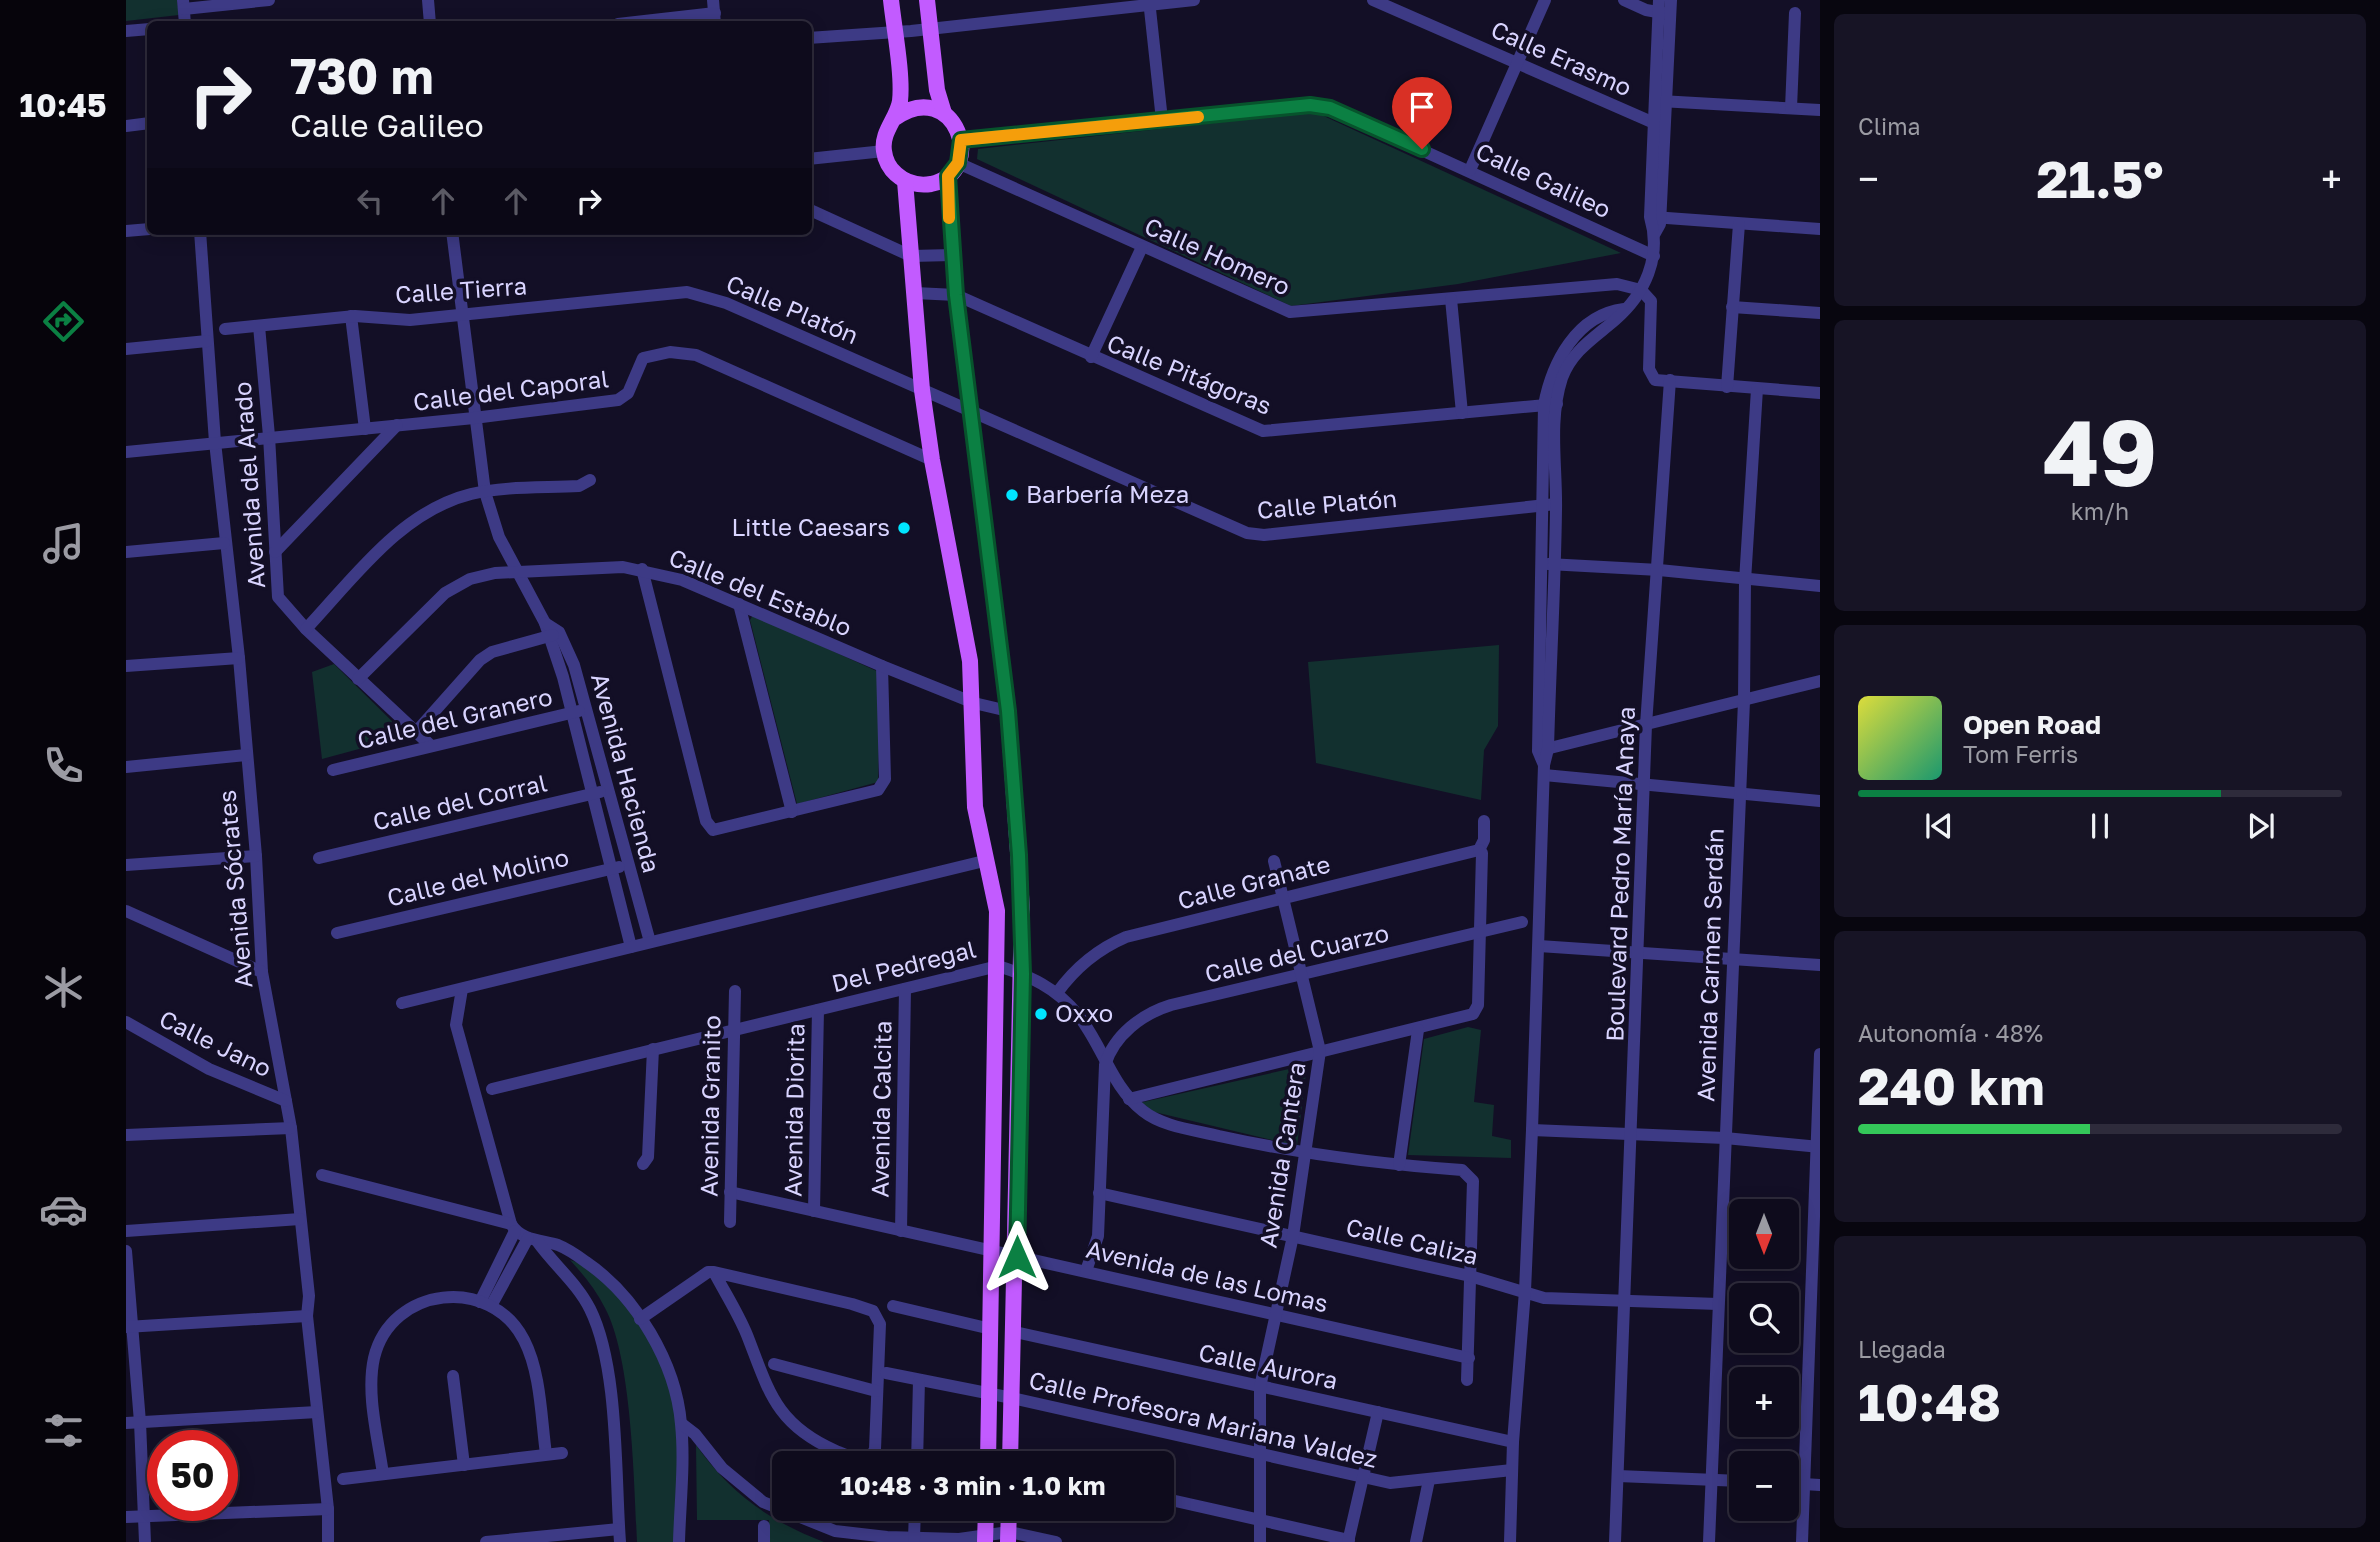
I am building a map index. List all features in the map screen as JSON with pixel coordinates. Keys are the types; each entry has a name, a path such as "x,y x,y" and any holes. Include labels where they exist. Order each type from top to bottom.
{"main road":[{"path":"891,0 903,31 900,100 895,118 885,137 884,151 888,164 905,181 927,184 953,170"},
{"path":"927,0 937,90 944,113 958,128 961,140 953,170 952,255 1008,711 1022,909 1017,1257 1010,1451"},
{"path":"895,118 917,107 944,113"},
{"path":"905,181 922,390 932,460 970,661 974,702 975,807 984,861 997,911 988,1451"},
{"path":"997,911 1022,909"},
{"path":"985,1539 986,1521"}],"street":[{"path":"183,5 269,0"},
{"path":"428,0 430,21"},
{"path":"812,38 903,31 1150,2 1194,0"},
{"name":"Calle Erasmo","path":"1373,0 1654,123"},
{"path":"1470,170 1545,0"},
{"path":"1624,0 1662,9"},
{"path":"1655,218 1662,9 1671,0"},
{"path":"1150,2 1162,120"},
{"path":"642,21 715,12"},
{"path":"1791,108 1795,13"},
{"path":"126,31 147,29"},
{"path":"1660,101 1820,110"},
{"path":"1543,750 1556,564 1550,504 1552,372 1567,345 1592,323 1623,309 1641,290 1654,256 1654,123 1660,101"},
{"name":"Calle Galileo","path":"961,140 1320,105 1470,170 1654,256"},
{"path":"126,126 147,123"},
{"path":"812,159 884,151"},
{"name":"Calle Homero","path":"953,170 1142,247 1290,312 1601,284 1641,290"},
{"path":"812,211 911,256 952,255"},
{"path":"1655,218 1820,229"},
{"path":"1727,387 1739,223"},
{"path":"126,231 147,229"},
{"name":"Avenida Sócrates","path":"200,235 224,543 239,658 256,856 262,972 291,1128 309,1296 307,1316 328,1509 328,1542"},
{"name":"Avenida Hacienda","path":"452,235 474,418 491,519 516,572 545,622 574,664 593,793 631,947"},
{"path":"1091,357 1142,247"},
{"path":"1641,290 1651,301 1649,373 1655,380 1820,393"},
{"name":"Calle Tierra","path":"225,329 351,316 411,320 678,292 700,295"},
{"name":"Calle Pitágoras","path":"915,293 956,295 1263,431 1550,404"},
{"name":"Calle Platón","path":"700,295 726,303 1256,535 1550,504"},
{"path":"1451,299 1462,413"},
{"path":"1732,307 1820,313"},
{"path":"351,316 365,429"},
{"name":"Avenida del Arado","path":"259,326 269,436 278,597 306,629 429,744"},
{"path":"126,349 207,341"},
{"name":"Calle del Caporal","path":"126,453 269,436 474,418 623,399 643,358 681,351 731,368 932,460"},
{"name":"Boulevard Pedro María Anaya","path":"1615,1542 1633,1135 1643,784 1670,380"},
{"name":"Avenida Carmen Serdán","path":"1709,1542 1731,958 1744,701 1745,581 1757,389"},
{"path":"275,552 397,425"},
{"path":"306,629 398,533 448,502 485,492 579,486 590,480"},
{"path":"1510,1542 1513,1442 1525,1291 1532,1130 1544,770 1542,565 1550,504"},
{"path":"126,552 224,543"},
{"path":"1542,565 1658,570 1745,581 1820,586"},
{"path":"642,569 709,827 718,831 872,792 882,786 882,666"},
{"name":"Calle del Establo","path":"358,679 445,593 477,576 516,572 642,569 682,580 882,666 974,702 1008,711"},
{"path":"738,604 792,812"},
{"path":"416,732 480,660 492,652 554,635"},
{"path":"126,666 239,658"},
{"path":"1543,750 1820,681"},
{"name":"Avenida Hacienda","path":"580,710 610,789 650,942"},
{"name":"Calle del Granero","path":"333,770 429,744 580,710"},
{"path":"126,767 246,755"},
{"path":"1544,770 1643,784 1820,802"},
{"name":"Calle del Corral","path":"319,858 610,789"},
{"path":"1129,1099 1471,1016 1477,1011 1479,850 1484,840 1484,821"},
{"name":"Calle Granate","path":"1057,993 1102,949 1126,937 1479,850"},
{"path":"126,865 256,856"},
{"path":"402,1003 984,861"},
{"name":"Avenida Cantera","path":"1260,1542 1260,1387 1293,1236 1320,1051 1274,861"},
{"name":"Calle del Molino","path":"337,933 629,864"},
{"path":"126,911 262,972"},
{"name":"Calle del Cuarzo","path":"1105,1065 1109,1054 1124,1033 1157,1009 1522,922"},
{"path":"1539,946 1820,965"},
{"name":"Del Pedregal","path":"492,1089 998,966 1023,974 1057,993 1080,1017 1105,1065 1129,1099 1146,1114 1173,1125 1305,1155 1462,1170 1473,1181 1470,1276"},
{"path":"462,989 456,1006 456,1025 513,1228 486,1304"},
{"name":"Avenida Calcita","path":"901,1231 905,989"},
{"name":"Avenida Granito","path":"730,1222 735,991"},
{"name":"Avenida Diorita","path":"814,1211 818,1010"},
{"name":"Calle Jano","path":"126,1023 209,1069 286,1101"},
{"path":"1399,1166 1418,1030"},
{"path":"643,1164 648,1157 653,1049"},
{"path":"1802,1542 1816,1310 1820,1054"},
{"path":"1086,1271 1098,1236 1105,1065"},
{"path":"126,1135 291,1128"},
{"path":"1532,1130 1725,1139 1818,1147"},
{"path":"323,1175 513,1228 533,1239 559,1246 602,1273 640,1319 667,1370 681,1424 678,1542"},
{"name":"Avenida de las Lomas","path":"730,1192 1469,1358"},
{"name":"Calle Caliza","path":"1099,1193 1470,1276 1544,1298 1718,1304"},
{"path":"126,1231 300,1219"},
{"path":"486,1304 533,1239"},
{"path":"486,1542 620,1536 611,1406 597,1324 581,1293 533,1239"},
{"path":"126,1251 129,1327 140,1422 145,1542"},
{"path":"640,1319 704,1275 714,1272 873,1311 880,1324 875,1449 870,1457 846,1455 799,1429 768,1394 747,1335 714,1272"},
{"path":"1467,1380 1470,1276"},
{"path":"383,1474 372,1374 374,1357 387,1328 403,1311 432,1298 458,1296 486,1304 513,1323 529,1351 546,1454"},
{"path":"893,1306 990,1329"},
{"path":"129,1327 307,1316"},
{"name":"Calle Aurora","path":"1015,1332 1513,1442"},
{"path":"774,1364 876,1391"},
{"name":"Calle Profesora Mariana Valdez","path":"886,1373 1261,1452 1390,1483 1512,1470"},
{"path":"453,1376 464,1465"},
{"path":"917,1451 919,1380"},
{"path":"126,1423 317,1412"},
{"path":"1174,1501 1348,1541 1378,1412"},
{"path":"681,1424 695,1434 722,1468 763,1502 835,1531 914,1539 1008,1537 1056,1542"},
{"path":"343,1479 562,1452"},
{"path":"1618,1476 1729,1480"},
{"path":"1416,1542 1429,1480"},
{"path":"1799,1484 1820,1485"},
{"path":"126,1517 328,1509"},
{"path":"914,1539 915,1521"},
{"path":"764,1526 764,1542"}],"green space":[{"path":"126,0 177,0 179,15 126,21"},
{"path":"1315,112 1621,253 1458,284 1291,306 977,159 978,149"},
{"path":"753,615 881,673 878,782 797,804 750,620"},
{"path":"1499,645 1498,726 1484,750 1481,800 1316,763 1308,662"},
{"path":"334,664 407,736 322,759 312,672"},
{"path":"1468,1027 1481,1030 1474,1102 1494,1105 1492,1136 1511,1140 1511,1158 1408,1155 1424,1039"},
{"path":"1307,1065 1297,1146 1146,1110 1139,1103"},
{"path":"570,1260 588,1266 620,1297 647,1330 678,1399 680,1542 637,1542 633,1455 621,1357 605,1308 589,1282"},
{"path":"696,1445 737,1491 772,1517 772,1521 779,1521 824,1542 769,1542 769,1520 697,1520"}],"slow traffic":[{"path":"949,218 948,176 958,163 961,140 1198,117"}],"place":[{"name":"Barbería Meza","path":"1012,495"},
{"name":"Little Caesars","path":"904,528"},
{"name":"Oxxo","path":"1041,1014"}],"route":[{"path":"1017,1257 1022,909 1006,691 956,295 949,208 948,176 958,163 961,140 1320,105 1422,149"}]}
